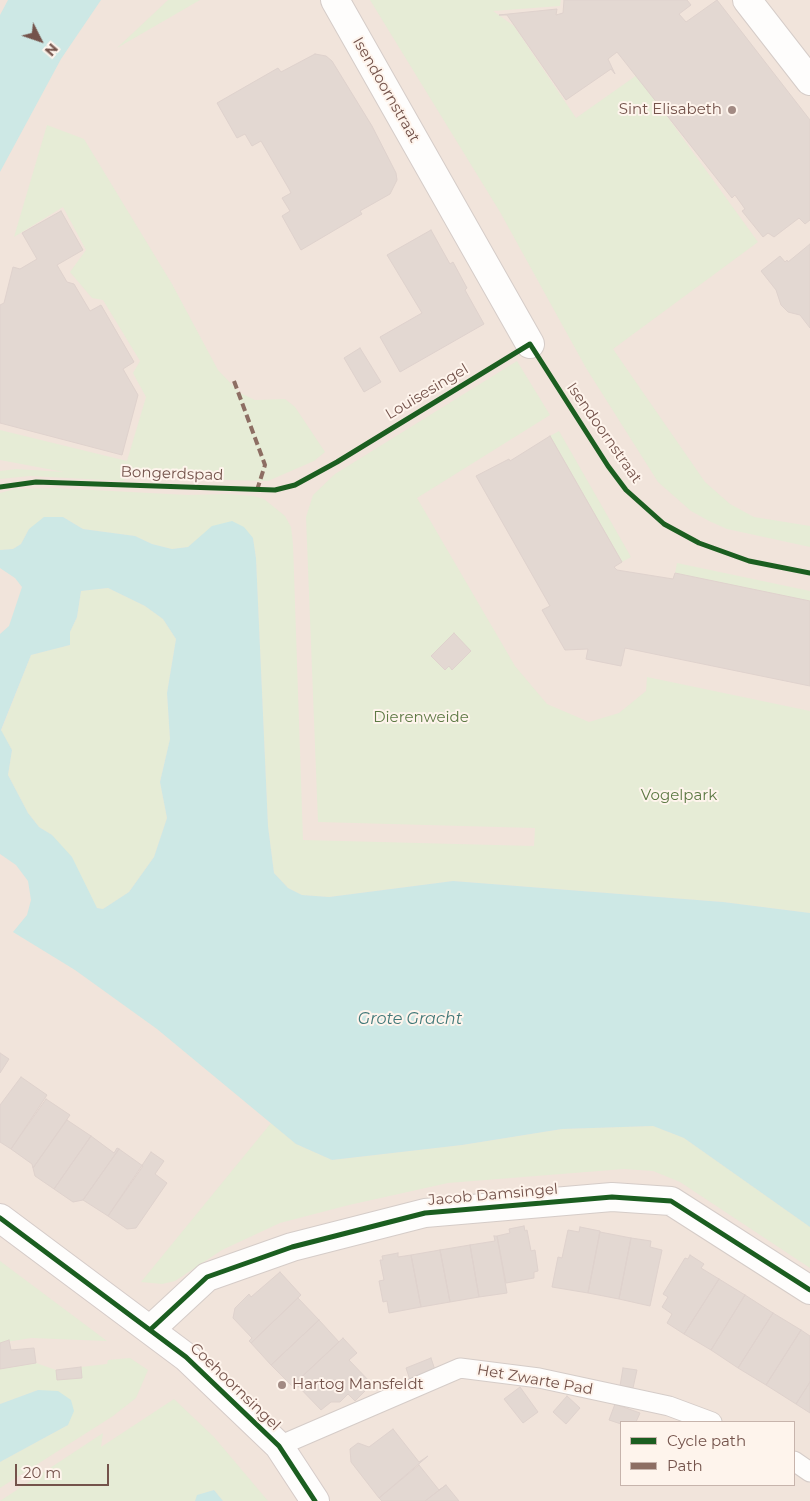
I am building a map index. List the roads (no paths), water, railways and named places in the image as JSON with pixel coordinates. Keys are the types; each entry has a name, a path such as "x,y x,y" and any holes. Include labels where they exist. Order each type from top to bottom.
{"street":[{"name":"Isendoornstraat","path":"335,0 530,344"},
{"path":"747,0 810,82"},
{"name":"Jacob Damsingel","path":"151,1329 207,1277 292,1247 424,1213 612,1197 670,1201 810,1290"},
{"name":"Coehoornsingel","path":"0,1218 186,1357 279,1446 315,1501"}],"lane":[{"name":"Het Zwarte Pad","path":"279,1446 460,1368 548,1380 669,1406 709,1421"},
{"path":"795,1462 810,1472"}],"water":[{"path":"8,0 101,0 61,59 0,172 0,15"},
{"name":"Grote Gracht","path":"44,517 63,517 83,529 135,536 152,544 172,549 188,547 212,526 232,521 244,527 253,538 256,558 268,826 274,873 288,888 302,895 329,897 453,881 723,902 810,913 810,1227 684,1138 653,1126 562,1129 462,1145 332,1160 296,1144 157,1029 75,970 13,932 27,915 31,900 28,881 16,865 0,854 0,634 9,626 22,587 15,578 0,568 0,550 13,549 21,544 29,529","holes":["108,588 145,606 163,619 176,639 167,693 170,739 160,782 167,818 154,857 129,892 103,909 97,908 72,857 52,835 39,827 28,813 8,775 12,750 1,730 31,655 70,645 70,632 77,617 81,591"]},
{"path":"38,1390 58,1391 71,1400 74,1411 68,1425 0,1462 0,1404"},
{"path":"214,1490 223,1501 195,1501 197,1495"}],"place":[{"name":"Sint Elisabeth","path":"732,110"},
{"name":"Hartog Mansfeldt","path":"282,1385"}],"park label":[{"name":"Dierenweide","path":"421,718"},
{"name":"Vogelpark","path":"679,796"}]}
